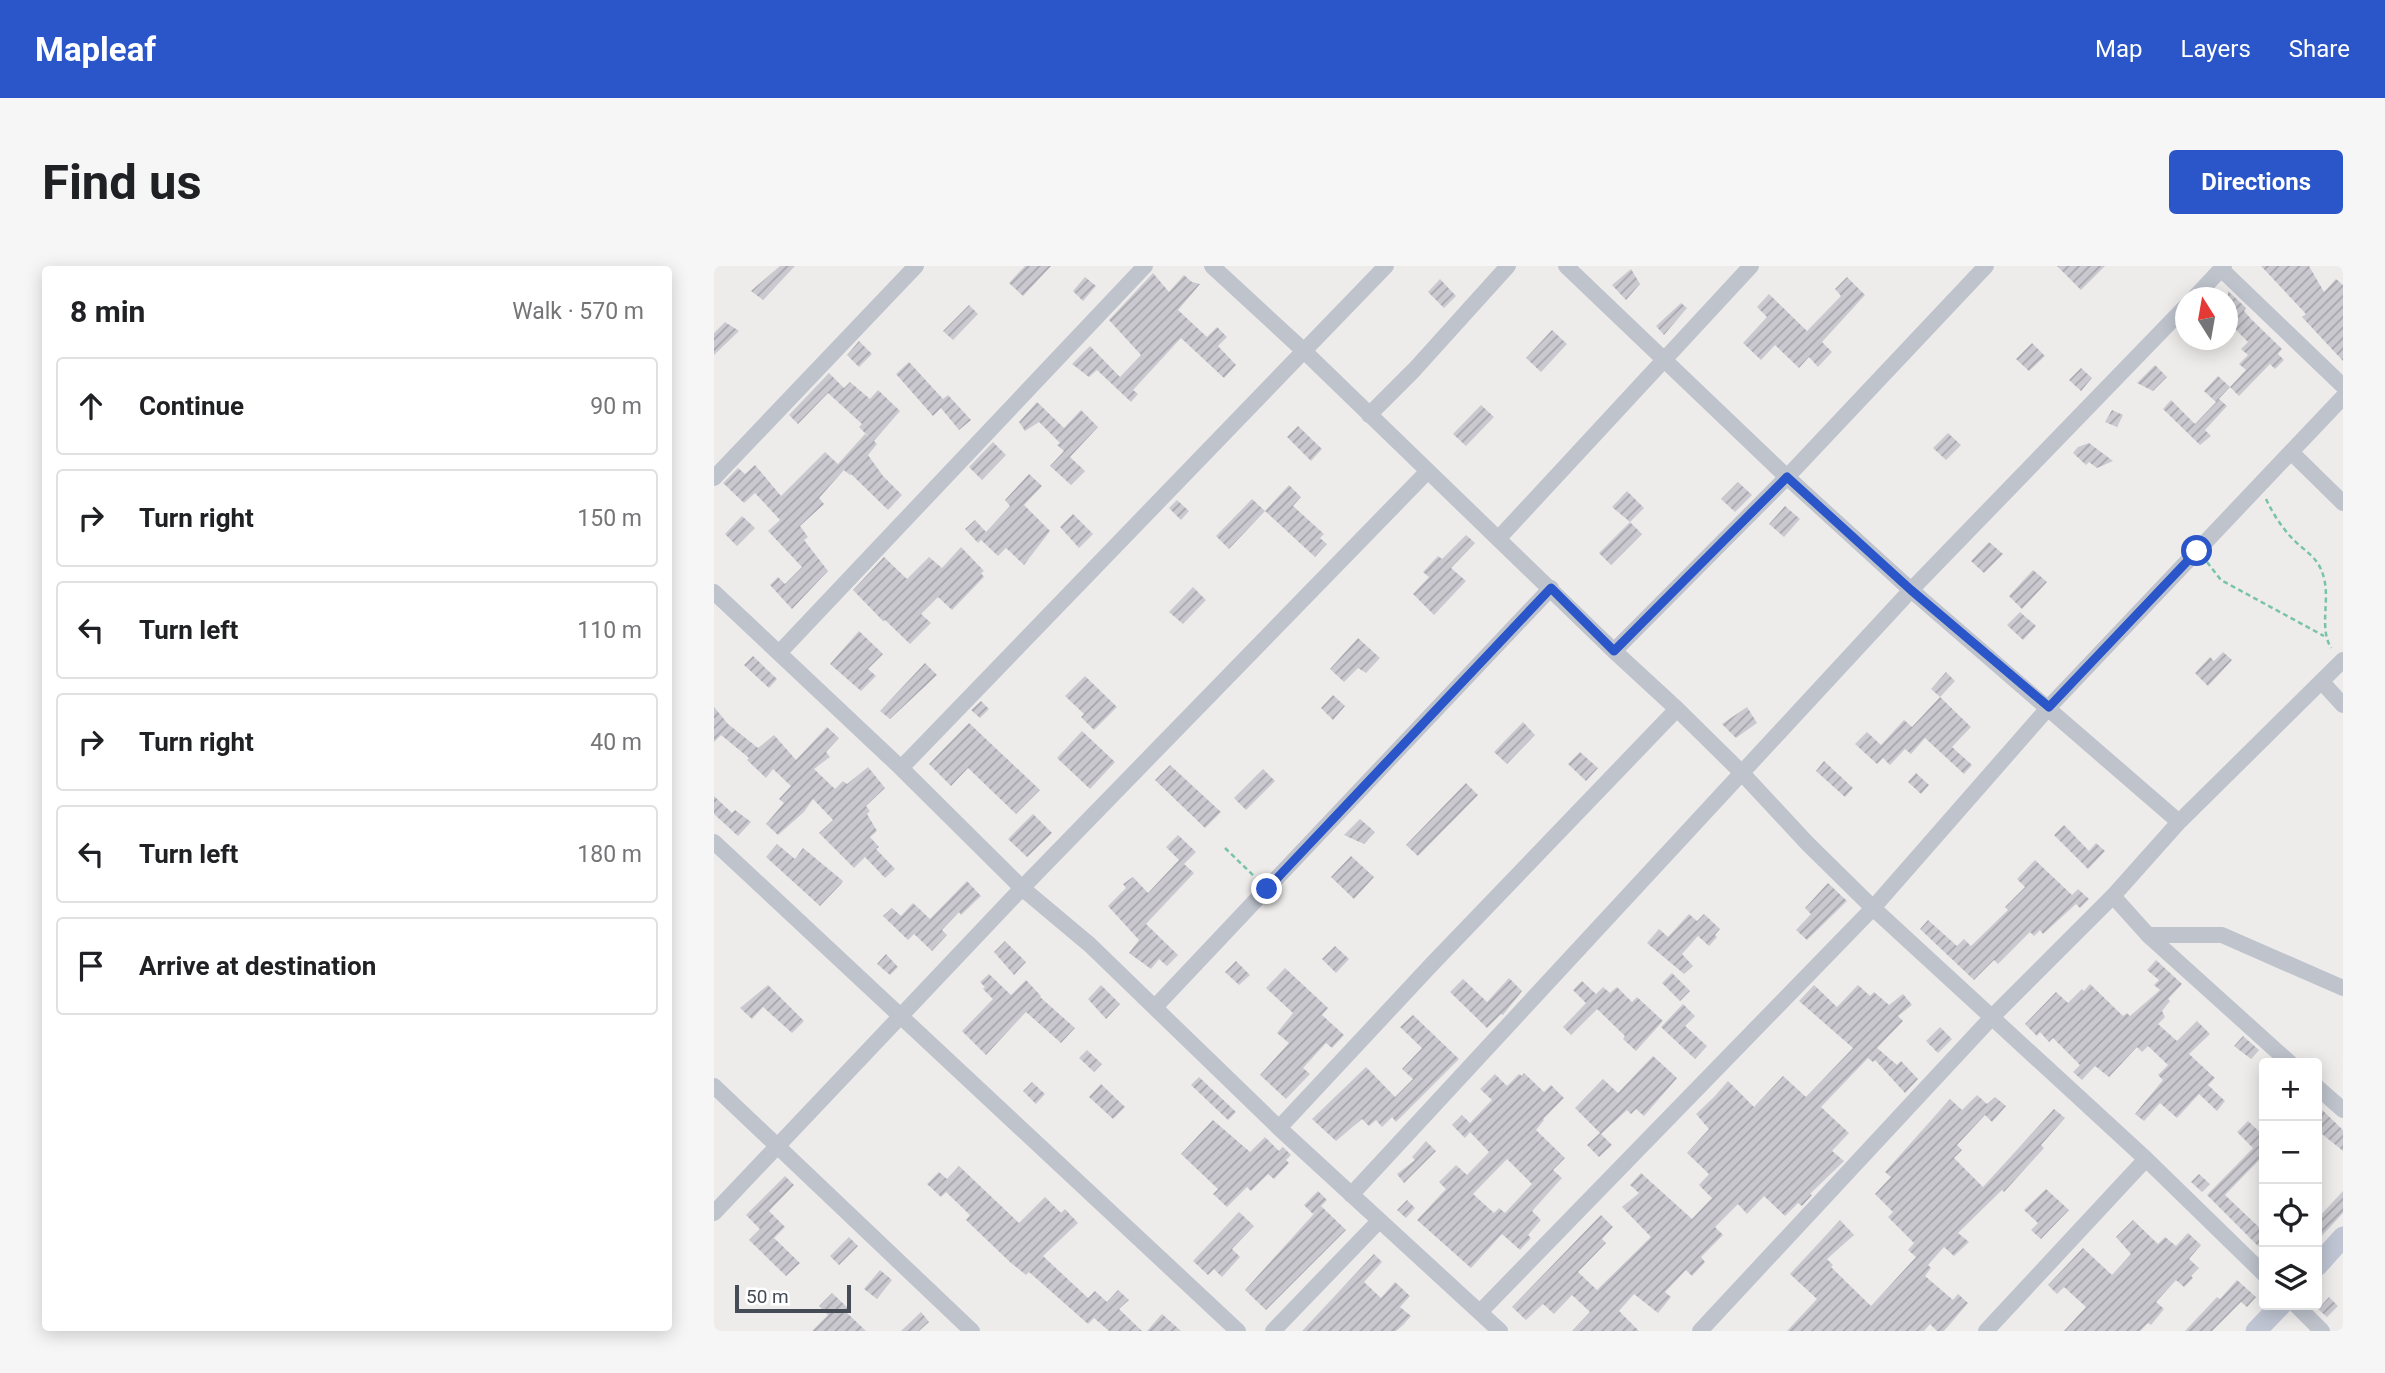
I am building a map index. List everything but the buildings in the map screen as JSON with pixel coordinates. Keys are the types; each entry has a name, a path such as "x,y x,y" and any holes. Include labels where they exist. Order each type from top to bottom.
{"street":[{"path":"714,478 916,266"},
{"path":"779,653 1145,266"},
{"path":"1212,266 1303,349 1427,472 1677,709 1873,908 2146,1159 2259,1269"},
{"path":"901,768 1386,266"},
{"path":"1369,415 1415,370 1508,266"},
{"path":"1566,266 1787,477 1911,590 2179,822"},
{"path":"1498,539 1751,266"},
{"path":"1614,651 1787,477 1986,266"},
{"path":"2204,287 2223,267 2343,386"},
{"path":"1351,1195 1911,590 2175,317"},
{"path":"1480,1312 1873,908 2049,707 2343,397"},
{"path":"2291,452 2343,503"},
{"path":"714,1213 1022,888 1427,472"},
{"path":"1155,1006 1551,588"},
{"path":"714,592 901,768 1022,888 1090,945 1279,1128 1500,1331"},
{"path":"1700,1331 1993,1016 2113,895 2179,822 2342,662"},
{"path":"2322,682 2343,705"},
{"path":"1279,1128 1677,709"},
{"path":"714,842 1238,1331"},
{"path":"2113,895 2148,935 2285,1058"},
{"path":"2148,935 2222,935 2343,988"},
{"path":"714,1086 972,1331"},
{"path":"2322,1092 2343,1111"},
{"path":"1986,1331 2146,1159"},
{"path":"1273,1331 1378,1221"},
{"path":"2322,1260 2343,1237"},
{"path":"2256,1331 2276,1310"},
{"path":"2301,1310 2322,1331"}],"path":[{"path":"2258,486 2291,537 2312,554 2324,578 2327,613 2324,636"},
{"path":"2197,551 2221,580 2324,636 2342,662"},
{"path":"1225,848 1267,889"}],"route":[{"path":"1267,889 1551,588 1614,651 1787,477 1911,590 2049,707 2197,551"}]}
